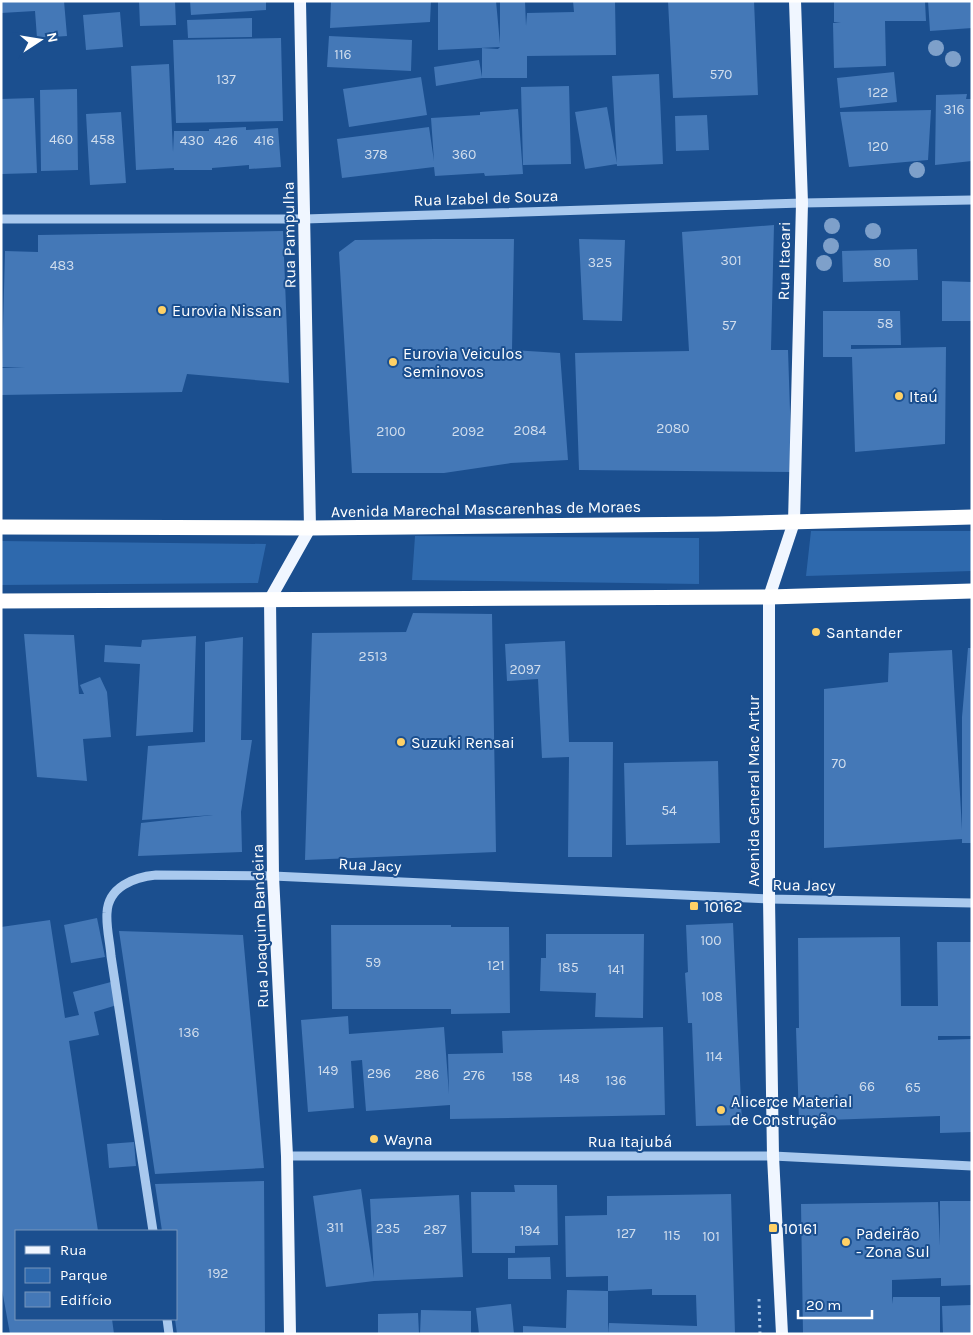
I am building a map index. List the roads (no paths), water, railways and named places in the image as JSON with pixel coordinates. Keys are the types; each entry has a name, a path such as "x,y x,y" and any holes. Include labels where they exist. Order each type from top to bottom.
{"highway":[{"name":"Avenida Marechal Mascarenhas de Moraes","path":"1,527 310,528 794,522 972,517"},
{"path":"1,601 769,597 972,591"}],"main road":[{"name":"Rua Pampulha","path":"300,1 310,528"},
{"name":"Rua Itacari","path":"794,522 802,203 795,1"},
{"name":"Avenida General Mac Artur","path":"782,1334 774,1156 769,899 769,597 794,522"},
{"path":"270,599 310,528"},
{"name":"Rua Joaquim Bandeira","path":"270,599 273,876 287,1156 290,1334"}],"street":[{"name":"Rua Izabel de Souza","path":"1,219 304,219 802,203 972,200"},
{"name":"Rua Jacy","path":"153,1230 111,956 107,911 111,898 118,889 143,876 273,876 769,899 972,903"},
{"name":"Rua Itajubá","path":"287,1156 774,1156 972,1166"},
{"path":"167,1320 169,1334"}],"place":[{"name":"Eurovia Nissan","path":"162,310"},
{"name":"Eurovia Veiculos Seminovos","path":"393,362"},
{"name":"Itaú","path":"899,396"},
{"name":"Santander","path":"816,632"},
{"name":"Suzuki Rensai","path":"401,742"},
{"name":"10162","path":"694,906"},
{"name":"Alicerce Material de Construção","path":"721,1110"},
{"name":"Wayna","path":"374,1139"},
{"name":"10161","path":"773,1228"},
{"name":"Padeirão - Zona Sul","path":"846,1242"}]}
